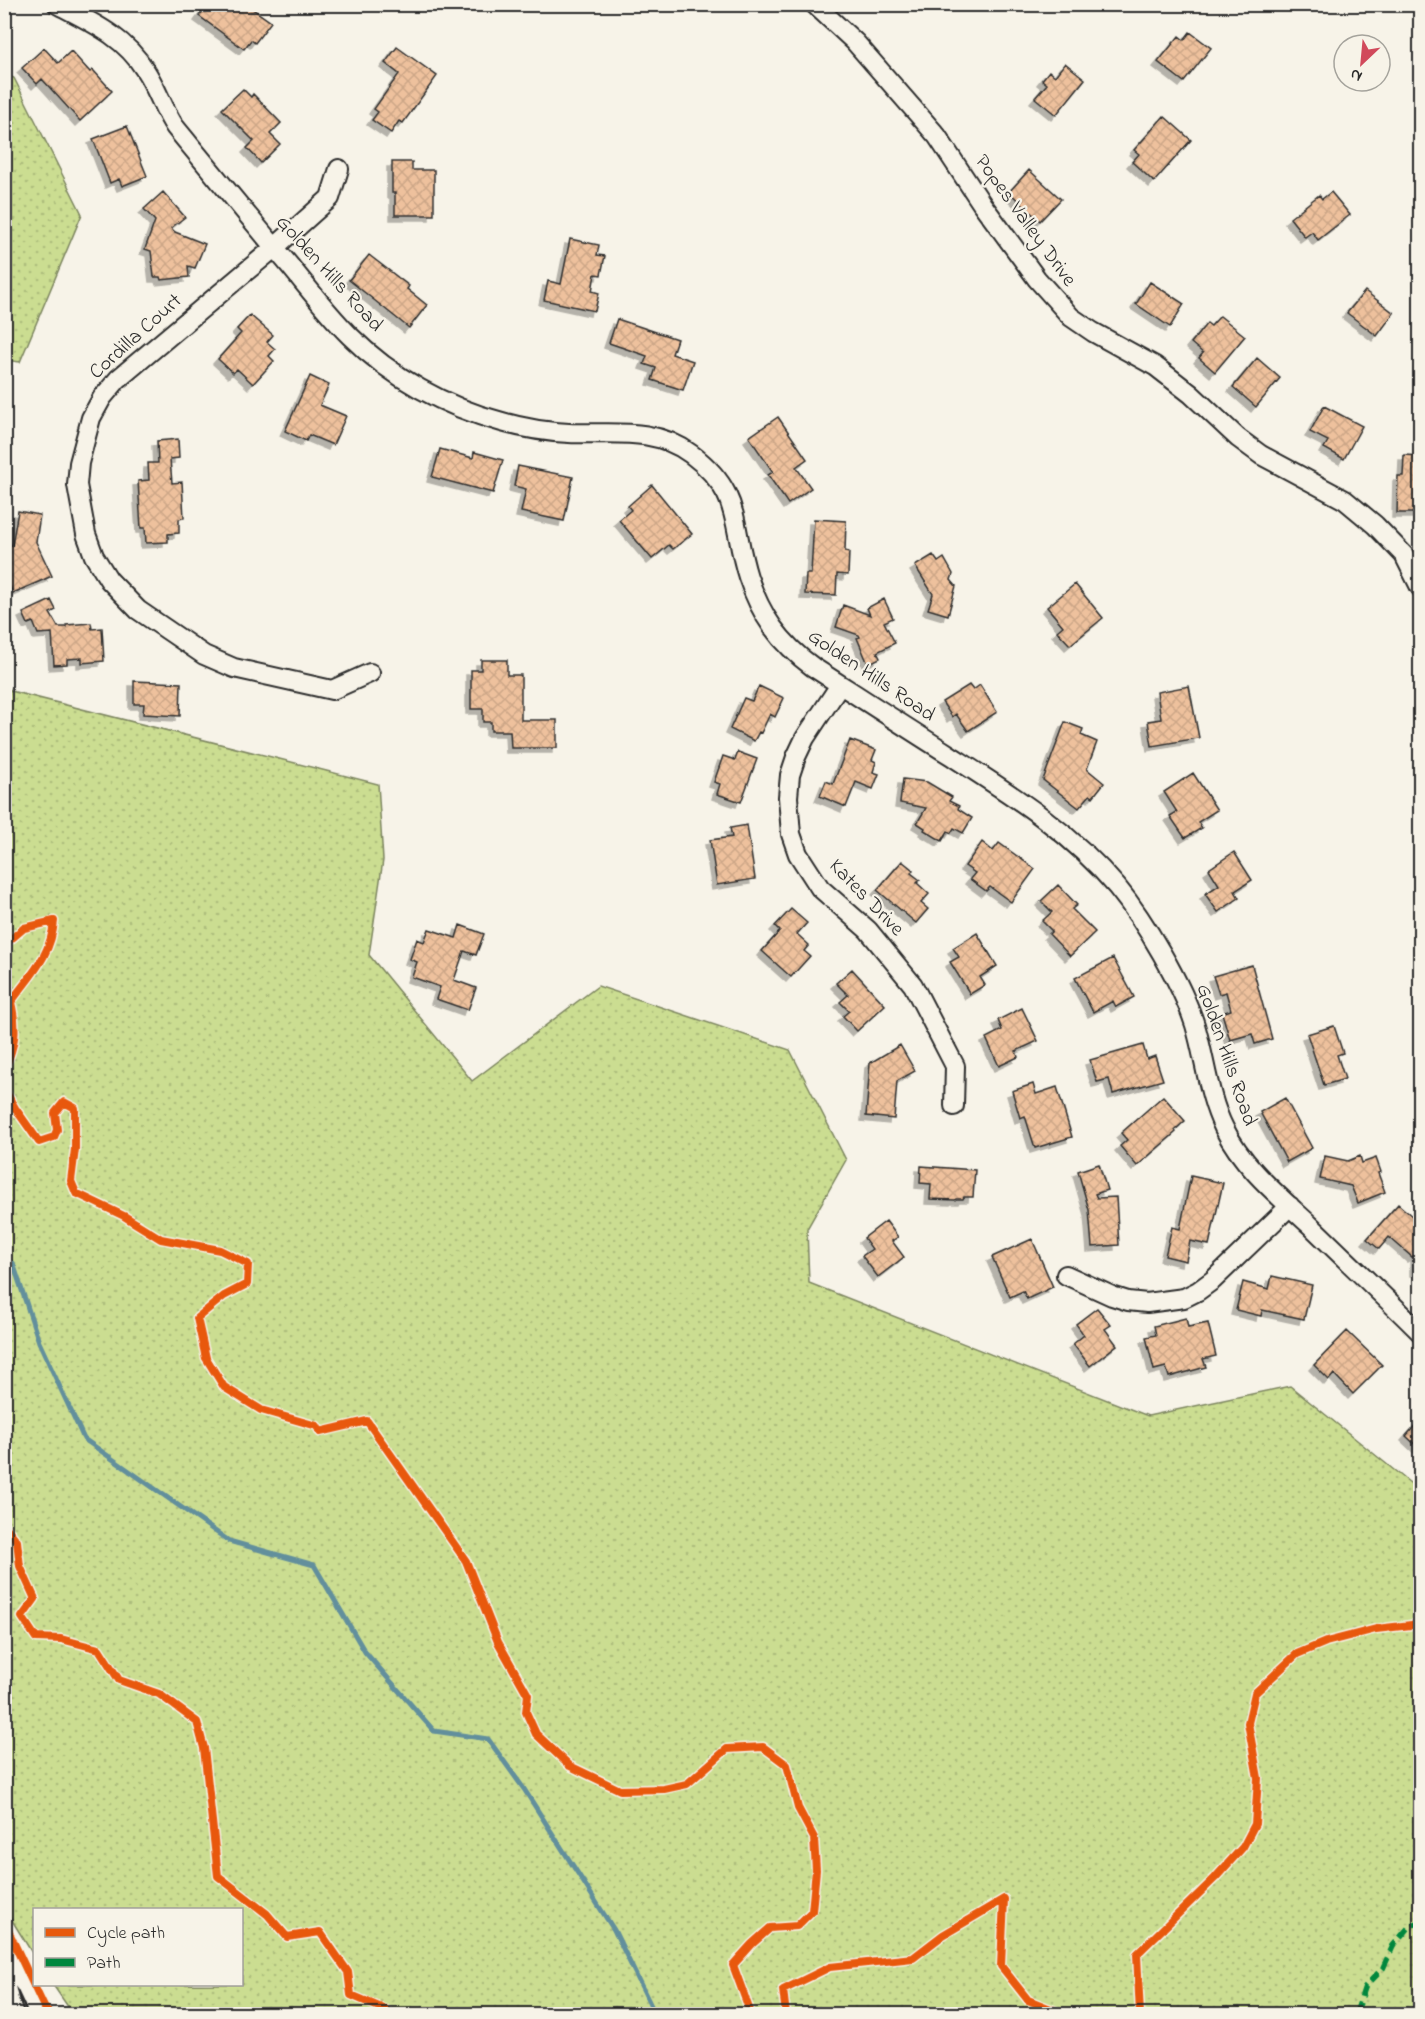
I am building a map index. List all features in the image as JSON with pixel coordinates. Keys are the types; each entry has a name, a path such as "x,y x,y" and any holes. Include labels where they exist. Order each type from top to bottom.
{"street":[{"name":"Golden Hills Road","path":"57,4 105,29 133,54 146,70 175,127 274,248 350,336 394,372 436,396 471,412 527,428 570,433 639,433 672,443 688,452 715,476 731,504 747,575 762,612 782,642 840,685 1023,801 1095,862 1119,889 1139,917 1184,997 1194,1025 1216,1108 1224,1128 1260,1178 1420,1332"},
{"name":"Popes Valley Drive","path":"814,4 855,42 937,136 982,204 1037,279 1071,316 1093,332 1155,366 1261,455 1349,502 1404,555 1420,587"},
{"name":"Cordilla Court","path":"339,169 330,198 274,248 118,378 102,398 91,418 79,463 77,485 82,517 94,556 108,580 138,610 218,662 234,668 332,690 370,673"},
{"name":"Kates Drive","path":"840,685 805,738 790,775 788,797 791,834 798,854 820,888 868,930 913,985 955,1066 954,1106"},
{"path":"1066,1275 1128,1301 1147,1303 1184,1298 1213,1280 1290,1206"},
{"path":"4,1955 26,1986 39,2014"},
{"path":"4,1978 14,2014"}],"green space":[{"path":"5,75 14,78 82,214 20,362 5,360"},
{"path":"4,681 11,691 378,784 383,860 369,955 472,1081 598,986 790,1050 846,1160 807,1229 809,1283 1148,1416 1290,1386 1420,1491 1420,2014 73,2014 54,1986 243,1986 243,1908 33,1908 33,1954 5,1909"}],"building":[{"path":"208,4 252,4 250,7 271,22 255,43 251,40 244,49 199,16"},
{"path":"1190,32 1211,48 1184,82 1158,62 1179,36 1184,40"},
{"path":"397,47 437,76 403,123 399,121 391,133 372,120 378,112 374,109 399,74 385,63"},
{"path":"44,48 58,63 71,51 112,91 80,121 42,79 37,84 22,68"},
{"path":"1065,63 1085,79 1056,115 1035,98 1047,84 1042,80 1049,71 1055,76"},
{"path":"243,89 251,97 253,94 281,123 270,134 280,144 261,163 247,148 254,141 222,109"},
{"path":"1164,116 1191,140 1154,182 1132,162 1139,154 1134,150"},
{"path":"127,126 147,176 122,186 119,179 110,183 93,139"},
{"path":"392,162 412,162 412,170 434,170 434,215 395,215"},
{"path":"1029,170 1061,199 1040,221 1009,192"},
{"path":"163,192 185,217 171,228 175,232 205,244 195,268 188,266 189,277 161,280 160,277 154,277 151,251 145,249 155,221 144,209"},
{"path":"1331,192 1350,215 1318,240 1312,232 1305,237 1290,218 1319,195 1322,199"},
{"path":"570,239 599,245 597,255 605,256 601,275 595,274 592,291 599,293 595,311 544,300 548,281 561,284"},
{"path":"369,255 409,286 407,289 427,305 409,328 349,280"},
{"path":"1150,282 1184,304 1170,327 1136,304"},
{"path":"1365,291 1394,313 1377,336 1347,313"},
{"path":"250,315 273,335 267,342 275,349 269,356 274,361 253,384 237,369 233,373 218,359 241,333 237,329"},
{"path":"1220,316 1245,336 1215,372 1199,358 1203,353 1191,343 1207,323 1211,326"},
{"path":"617,319 677,339 672,354 693,361 683,390 652,380 656,368 644,364 647,356 609,343"},
{"path":"1257,358 1280,378 1256,407 1233,387"},
{"path":"310,376 329,385 320,405 346,416 333,445 309,435 306,441 285,431"},
{"path":"1324,406 1362,426 1344,459 1324,448 1328,441 1310,432"},
{"path":"778,417 807,459 796,467 811,488 788,504 768,475 773,472 749,437"},
{"path":"178,439 179,458 170,459 172,483 182,482 184,518 179,519 179,533 168,534 168,542 146,543 145,528 141,528 138,481 149,480 148,463 158,463 157,441"},
{"path":"440,449 473,458 474,452 503,460 493,493 432,477"},
{"path":"1404,455 1420,456 1420,513 1397,513 1398,476 1403,476"},
{"path":"518,466 573,477 564,521 521,512 526,489 514,486"},
{"path":"652,485 692,534 673,549 669,545 652,559 619,520 631,510 628,506"},
{"path":"18,511 40,515 36,542 52,576 13,593 4,583 4,549 12,545"},
{"path":"814,519 846,521 845,551 849,552 848,575 837,574 836,595 805,594 806,574 811,574"},
{"path":"933,555 938,562 944,558 953,574 951,580 956,586 948,615 928,609 933,594 915,566"},
{"path":"1075,584 1103,618 1070,645 1057,631 1063,626 1047,607"},
{"path":"884,599 893,618 884,622 895,643 877,652 880,658 868,664 857,638 860,637 859,635 836,627 843,605 870,615 867,608"},
{"path":"51,600 56,610 50,613 58,627 91,623 92,629 102,628 104,661 82,663 82,658 67,659 67,664 54,665 52,633 38,634 33,622 28,624 23,613"},
{"path":"481,660 507,660 507,675 521,675 521,720 557,720 557,748 511,748 510,731 491,731 491,722 483,722 483,709 471,709 471,670 481,670"},
{"path":"134,681 181,683 180,716 143,714 144,704 134,704"},
{"path":"969,685 973,690 980,685 997,712 968,731 956,714 952,717 942,702"},
{"path":"759,686 784,698 775,717 770,714 761,733 759,732 754,741 730,729 744,698 752,701"},
{"path":"1189,686 1199,738 1152,746 1148,721 1161,719 1157,692"},
{"path":"1065,722 1083,729 1081,735 1097,742 1087,769 1104,783 1093,797 1090,795 1079,808 1043,780"},
{"path":"850,740 876,750 872,760 876,762 873,772 879,774 873,789 856,782 846,807 820,796 826,781 833,784"},
{"path":"738,752 757,759 741,802 717,794 720,784 714,782 723,756 735,760"},
{"path":"1193,773 1217,810 1198,822 1202,828 1185,838 1170,816 1177,812 1164,792"},
{"path":"903,779 927,782 952,797 949,801 959,806 958,809 972,818 963,833 954,828 951,833 948,831 942,841 924,830 925,828 917,823 926,808 900,803"},
{"path":"747,825 755,879 717,885 710,840 732,837 730,828"},
{"path":"982,842 993,851 999,843 1035,869 1011,902 990,887 986,891 970,879 975,873 965,866"},
{"path":"1234,852 1252,880 1235,891 1239,898 1218,912 1205,894 1219,885 1209,869"},
{"path":"902,861 913,870 911,873 920,880 917,883 929,894 921,903 928,909 916,923 877,890"},
{"path":"1058,885 1077,905 1072,909 1095,932 1070,956 1049,934 1052,931 1042,921 1052,912 1041,901"},
{"path":"791,909 807,923 797,934 809,945 804,951 810,956 791,977 762,951 780,931 775,926"},
{"path":"460,925 484,934 476,955 464,951 454,980 476,988 468,1010 436,999 440,987 412,977 417,962 410,959 417,939 424,942 429,929 456,938"},
{"path":"977,933 997,966 980,977 985,985 970,994 950,962 959,957 953,948"},
{"path":"1113,958 1134,997 1116,1007 1113,1001 1093,1012 1075,978"},
{"path":"1252,965 1272,1039 1255,1044 1252,1034 1230,1040 1222,1013 1231,1010 1226,992 1219,994 1213,976"},
{"path":"852,969 885,1005 857,1031 843,1016 849,1011 840,1002 848,995 836,983"},
{"path":"1022,1008 1038,1041 1016,1051 1018,1057 999,1066 986,1038 1002,1030 998,1020"},
{"path":"1334,1026 1343,1053 1337,1055 1345,1079 1324,1085 1307,1034"},
{"path":"900,1045 915,1071 897,1081 894,1119 866,1116 870,1063"},
{"path":"1143,1045 1147,1059 1155,1056 1163,1080 1113,1094 1109,1079 1097,1082 1090,1060"},
{"path":"1033,1084 1036,1094 1057,1087 1072,1137 1035,1148 1025,1116 1020,1118 1012,1091"},
{"path":"1163,1096 1185,1121 1175,1130 1176,1132 1137,1166 1120,1146 1127,1140 1121,1133"},
{"path":"1285,1098 1312,1148 1287,1162 1260,1112"},
{"path":"1325,1156 1348,1161 1360,1156 1362,1163 1376,1158 1381,1172 1378,1173 1385,1192 1358,1203 1351,1186 1320,1179"},
{"path":"1099,1164 1107,1190 1095,1194 1097,1198 1116,1197 1119,1245 1092,1247 1089,1210 1078,1171"},
{"path":"921,1166 975,1170 973,1197 955,1200 930,1199 931,1184 920,1183"},
{"path":"1191,1176 1223,1183 1209,1245 1190,1241 1186,1261 1165,1256 1172,1227 1180,1229"},
{"path":"1398,1204 1420,1223 1420,1271 1415,1271 1415,1255 1412,1257 1389,1237 1379,1249 1367,1239"},
{"path":"886,1221 898,1237 892,1241 904,1257 878,1277 862,1256 872,1249 864,1238"},
{"path":"1032,1239 1053,1287 1027,1299 1023,1291 1010,1297 992,1257"},
{"path":"1272,1276 1312,1285 1304,1319 1262,1310 1261,1316 1236,1310 1243,1282 1269,1289"},
{"path":"1097,1308 1111,1325 1105,1329 1117,1345 1090,1366 1073,1344 1084,1335 1076,1324"},
{"path":"1186,1318 1188,1327 1208,1323 1216,1356 1203,1359 1206,1367 1169,1377 1166,1367 1154,1370 1146,1337 1156,1335 1154,1326"},
{"path":"1347,1331 1382,1365 1353,1394 1334,1374 1329,1380 1314,1365"},
{"path":"1419,1421 1420,1423 1420,1449 1406,1436"}],"waterway":[{"path":"4,1260 13,1263 39,1342 84,1439 229,1541 314,1565 365,1652 434,1731 488,1739 524,1789 614,1930 655,2014"}],"marked path":[{"path":"1356,2014 1365,1987 1383,1968 1393,1946 1411,1925 1420,1923"}],"cycle path":[{"path":"4,945 24,928 54,921 49,945 44,955 11,1002 14,1036 4,1069"},
{"path":"4,1089 39,1142 54,1137 57,1130 55,1113 64,1102 75,1108 75,1149 71,1181 76,1193 124,1216 161,1239 220,1250 248,1264 247,1284 224,1296 197,1318 206,1358 224,1387 261,1410 317,1426 320,1432 367,1421 466,1561 498,1642 528,1695 526,1712 536,1734 570,1766 620,1790 664,1789 687,1784 727,1749 763,1747 787,1765 798,1808 814,1838 816,1870 812,1911 797,1926 770,1928 733,1965 751,2014"},
{"path":"4,1525 17,1541 20,1566 35,1599 22,1617 36,1638 61,1639 99,1649 119,1680 159,1694 197,1722 204,1748 218,1876 267,1914 287,1937 320,1932 348,1972 351,1995 391,2014"},
{"path":"1140,2014 1137,1954 1215,1878 1243,1847 1255,1824 1258,1778 1248,1723 1255,1693 1297,1654 1326,1642 1376,1629 1420,1624"},
{"path":"786,2014 783,1990 830,1967 913,1958 943,1935 1004,1899 1001,1966 1028,2000 1063,2014"},
{"path":"4,1922 33,1984"},
{"path":"34,1986 50,2014"}]}
